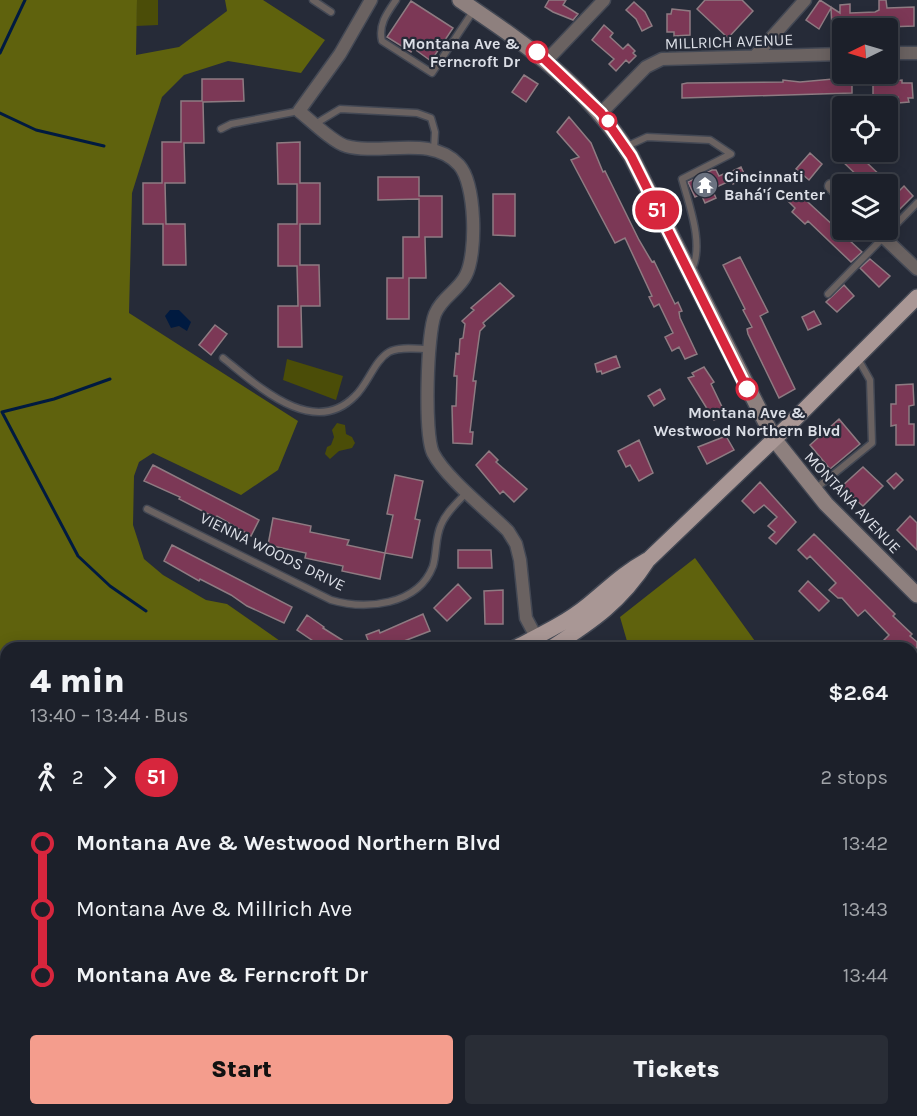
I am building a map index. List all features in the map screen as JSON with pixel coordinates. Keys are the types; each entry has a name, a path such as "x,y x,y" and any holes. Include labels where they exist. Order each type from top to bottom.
{"main road":[{"path":"560,642 601,615 631,587 648,560 917,297"},
{"path":"540,642 587,606 622,574 648,560"}],"street":[{"path":"371,0 340,54 299,111 345,146 434,150 453,159 467,177 472,196 471,259 465,277 443,300 435,314 431,349 428,440 437,460 508,531 516,544 526,618 538,642"},
{"name":"MONTANA AVENUE","path":"460,0 547,60 601,113 626,147 774,439 814,490 917,595"},
{"path":"547,60 604,0"},
{"path":"755,56 805,0"},
{"path":"898,53 917,53"},
{"name":"MILLRICH AVENUE","path":"601,113 646,67 662,59 832,54"},
{"path":"887,240 917,269"}],"lane":[{"path":"313,0 331,12"},
{"path":"396,0 384,18 380,32 382,41 432,73 475,10"},
{"path":"315,124 340,109 417,113 431,118 435,132 434,150"},
{"path":"221,129 231,124 299,111"},
{"path":"626,147 647,137 710,140 731,154 682,179 692,214 695,241 695,263 690,274"},
{"path":"898,218 917,203"},
{"path":"828,294 874,240"},
{"path":"222,358 281,401 306,410 323,411 334,410 354,398 383,357 391,351 431,349"},
{"path":"814,490 872,443 870,380 857,357"},
{"name":"VIENNA WOODS DRIVE","path":"147,509 331,600 365,607 393,601 419,586 432,567 440,525 468,492"}],"shaded area":[{"path":"0,0 137,0 136,55 179,47 227,11 225,0 263,0 325,40 301,73 228,61 184,75 162,97 132,193 129,313 298,421 278,470 241,495 153,453 139,462 134,476 133,525 144,559 163,575 206,600 227,604 281,642 0,642"},
{"path":"137,0 158,0 158,25 136,26"},
{"path":"287,359 343,376 336,400 283,380"},
{"path":"337,423 345,425 346,434 352,437 355,443 352,448 339,451 330,459 325,454 327,447 331,445 334,437 332,430"},
{"path":"695,558 756,642 627,642 620,617"}],"water":[{"path":"170,310 179,310 191,322 187,331 179,326 171,328 165,316"}],"building":[{"path":"549,0 566,0 563,5 578,14 573,20 553,12 545,7"},
{"path":"705,0 742,0 753,11 728,38 697,9"},
{"path":"820,0 840,13 840,5 850,4 850,13 875,12 879,10 879,0 886,0 887,8 914,7 914,26 898,27 898,18 832,18 832,29 831,8 819,29 806,20"},
{"path":"411,1 453,28 431,61 413,48 411,52 387,37"},
{"path":"634,2 645,12 652,26 642,31 636,19 626,10"},
{"path":"672,9 690,11 690,35 674,36 674,32 667,32 667,14 671,14"},
{"path":"604,25 613,33 610,37 623,49 628,44 635,51 633,53 636,56 629,63 626,60 616,71 609,64 614,59 592,40"},
{"path":"524,75 538,84 526,102 512,92"},
{"path":"202,79 243,79 244,101 203,102 204,143 184,143 185,183 165,183 166,224 185,224 186,265 163,265 163,224 143,224 143,183 162,183 162,142 181,142 181,101 202,101"},
{"path":"832,79 832,84 852,85 852,93 682,98 682,84 687,83 783,82 783,80 800,82"},
{"path":"898,80 902,80 902,83 912,83 913,98 908,98 909,102 898,103 898,96 873,96 873,84 898,84"},
{"path":"569,117 591,143 603,172 605,171 639,240 652,262 654,261 675,304 678,302 682,311 679,312 680,318 697,354 685,359 679,347 672,351 665,337 673,333 659,304 654,307 649,297 652,296 625,238 615,243 571,160 579,157 557,132"},
{"path":"300,142 300,183 320,183 320,224 300,224 300,265 319,265 320,306 301,306 302,347 278,347 278,306 298,306 297,266 278,266 278,224 297,224 297,184 278,184 277,143"},
{"path":"810,153 822,164 809,180 796,169"},
{"path":"843,162 866,162 879,174 856,174"},
{"path":"741,167 746,178 733,184 728,173"},
{"name":"Cincinnati Bahá'í Center","path":"716,170 719,176 726,173 730,181 712,189 716,198 705,203 701,194 695,197 688,182"},
{"path":"378,177 419,177 419,196 442,196 442,237 425,237 426,278 409,278 409,319 387,319 387,278 403,278 403,237 419,237 419,199 378,200"},
{"path":"904,186 913,196 898,211 898,192"},
{"path":"797,192 832,224 832,240 849,240 862,252 851,262 808,221 805,224 792,212 795,208 788,201"},
{"path":"493,194 515,194 515,236 493,235"},
{"path":"740,257 768,312 760,316 795,389 779,398 748,334 747,329 752,327 723,265"},
{"path":"870,259 890,276 879,287 860,268"},
{"path":"500,283 514,296 483,323 485,326 480,331 473,381 476,381 470,432 473,432 472,444 453,443 452,406 456,406 457,376 454,376 456,353 459,354 460,339 463,338 465,324 462,321 474,310 471,308"},
{"path":"844,285 854,296 837,312 826,302"},
{"path":"814,311 821,324 808,330 802,317"},
{"path":"215,325 227,334 211,355 199,345"},
{"path":"616,356 620,367 602,374 601,371 597,372 595,364"},
{"path":"704,367 714,382 711,384 724,411 724,415 714,420 688,378 694,376 692,373"},
{"path":"913,384 914,405 909,406 909,424 914,424 914,445 896,445 896,425 891,426 891,404 896,404 896,385"},
{"path":"660,389 665,399 654,406 648,396"},
{"path":"839,419 860,444 830,469 810,445"},
{"path":"726,436 734,450 707,464 698,447"},
{"path":"639,440 653,473 639,481 630,465 626,467 618,451"},
{"path":"489,451 498,460 496,462 527,489 514,502 503,491 500,494 476,465"},
{"path":"153,465 259,520 251,536 217,516 216,518 179,499 180,497 144,481"},
{"path":"863,467 883,486 863,506 841,487"},
{"path":"896,473 903,480 894,489 887,481"},
{"path":"395,475 423,481 415,519 420,520 412,558 385,553 393,515 387,514"},
{"path":"760,482 796,522 776,544 769,538 775,532 768,526 777,517 764,505 754,513 742,501"},
{"path":"910,516 917,523 917,550 897,530"},
{"path":"273,518 311,526 310,532 349,540 347,545 385,553 380,579 342,571 343,566 305,558 306,553 268,545"},
{"path":"814,534 895,614 893,616 917,642 882,642 889,635 865,610 858,616 842,598 838,598 829,590 836,583 810,556 807,559 798,550"},
{"path":"172,545 292,607 284,623 247,606 231,595 200,579 199,581 164,561"},
{"path":"458,550 491,550 492,568 458,568"},
{"path":"808,581 829,601 819,611 799,591"},
{"path":"458,584 471,598 447,621 434,608"},
{"path":"503,590 503,624 485,624 484,591"},
{"path":"423,614 430,631 402,642 369,642 366,635 379,630 380,633"},
{"path":"307,615 345,642 311,642 313,641 297,630"}],"waterway":[{"path":"0,53 25,0"},
{"path":"0,113 36,130 104,146"},
{"path":"2,412 54,399 110,379"},
{"path":"2,412 78,556 110,586 146,611"}],"bus line":[{"name":"51","path":"537,52 575,85 617,133 631,156 747,389"}],"place":[{"name":"Montana Ave & Ferncroft Dr","path":"537,52"},
{"name":"Cincinnati Bahá'í Center","path":"705,185"},
{"name":"Montana Ave & Westwood Northern Blvd","path":"747,389"}]}
